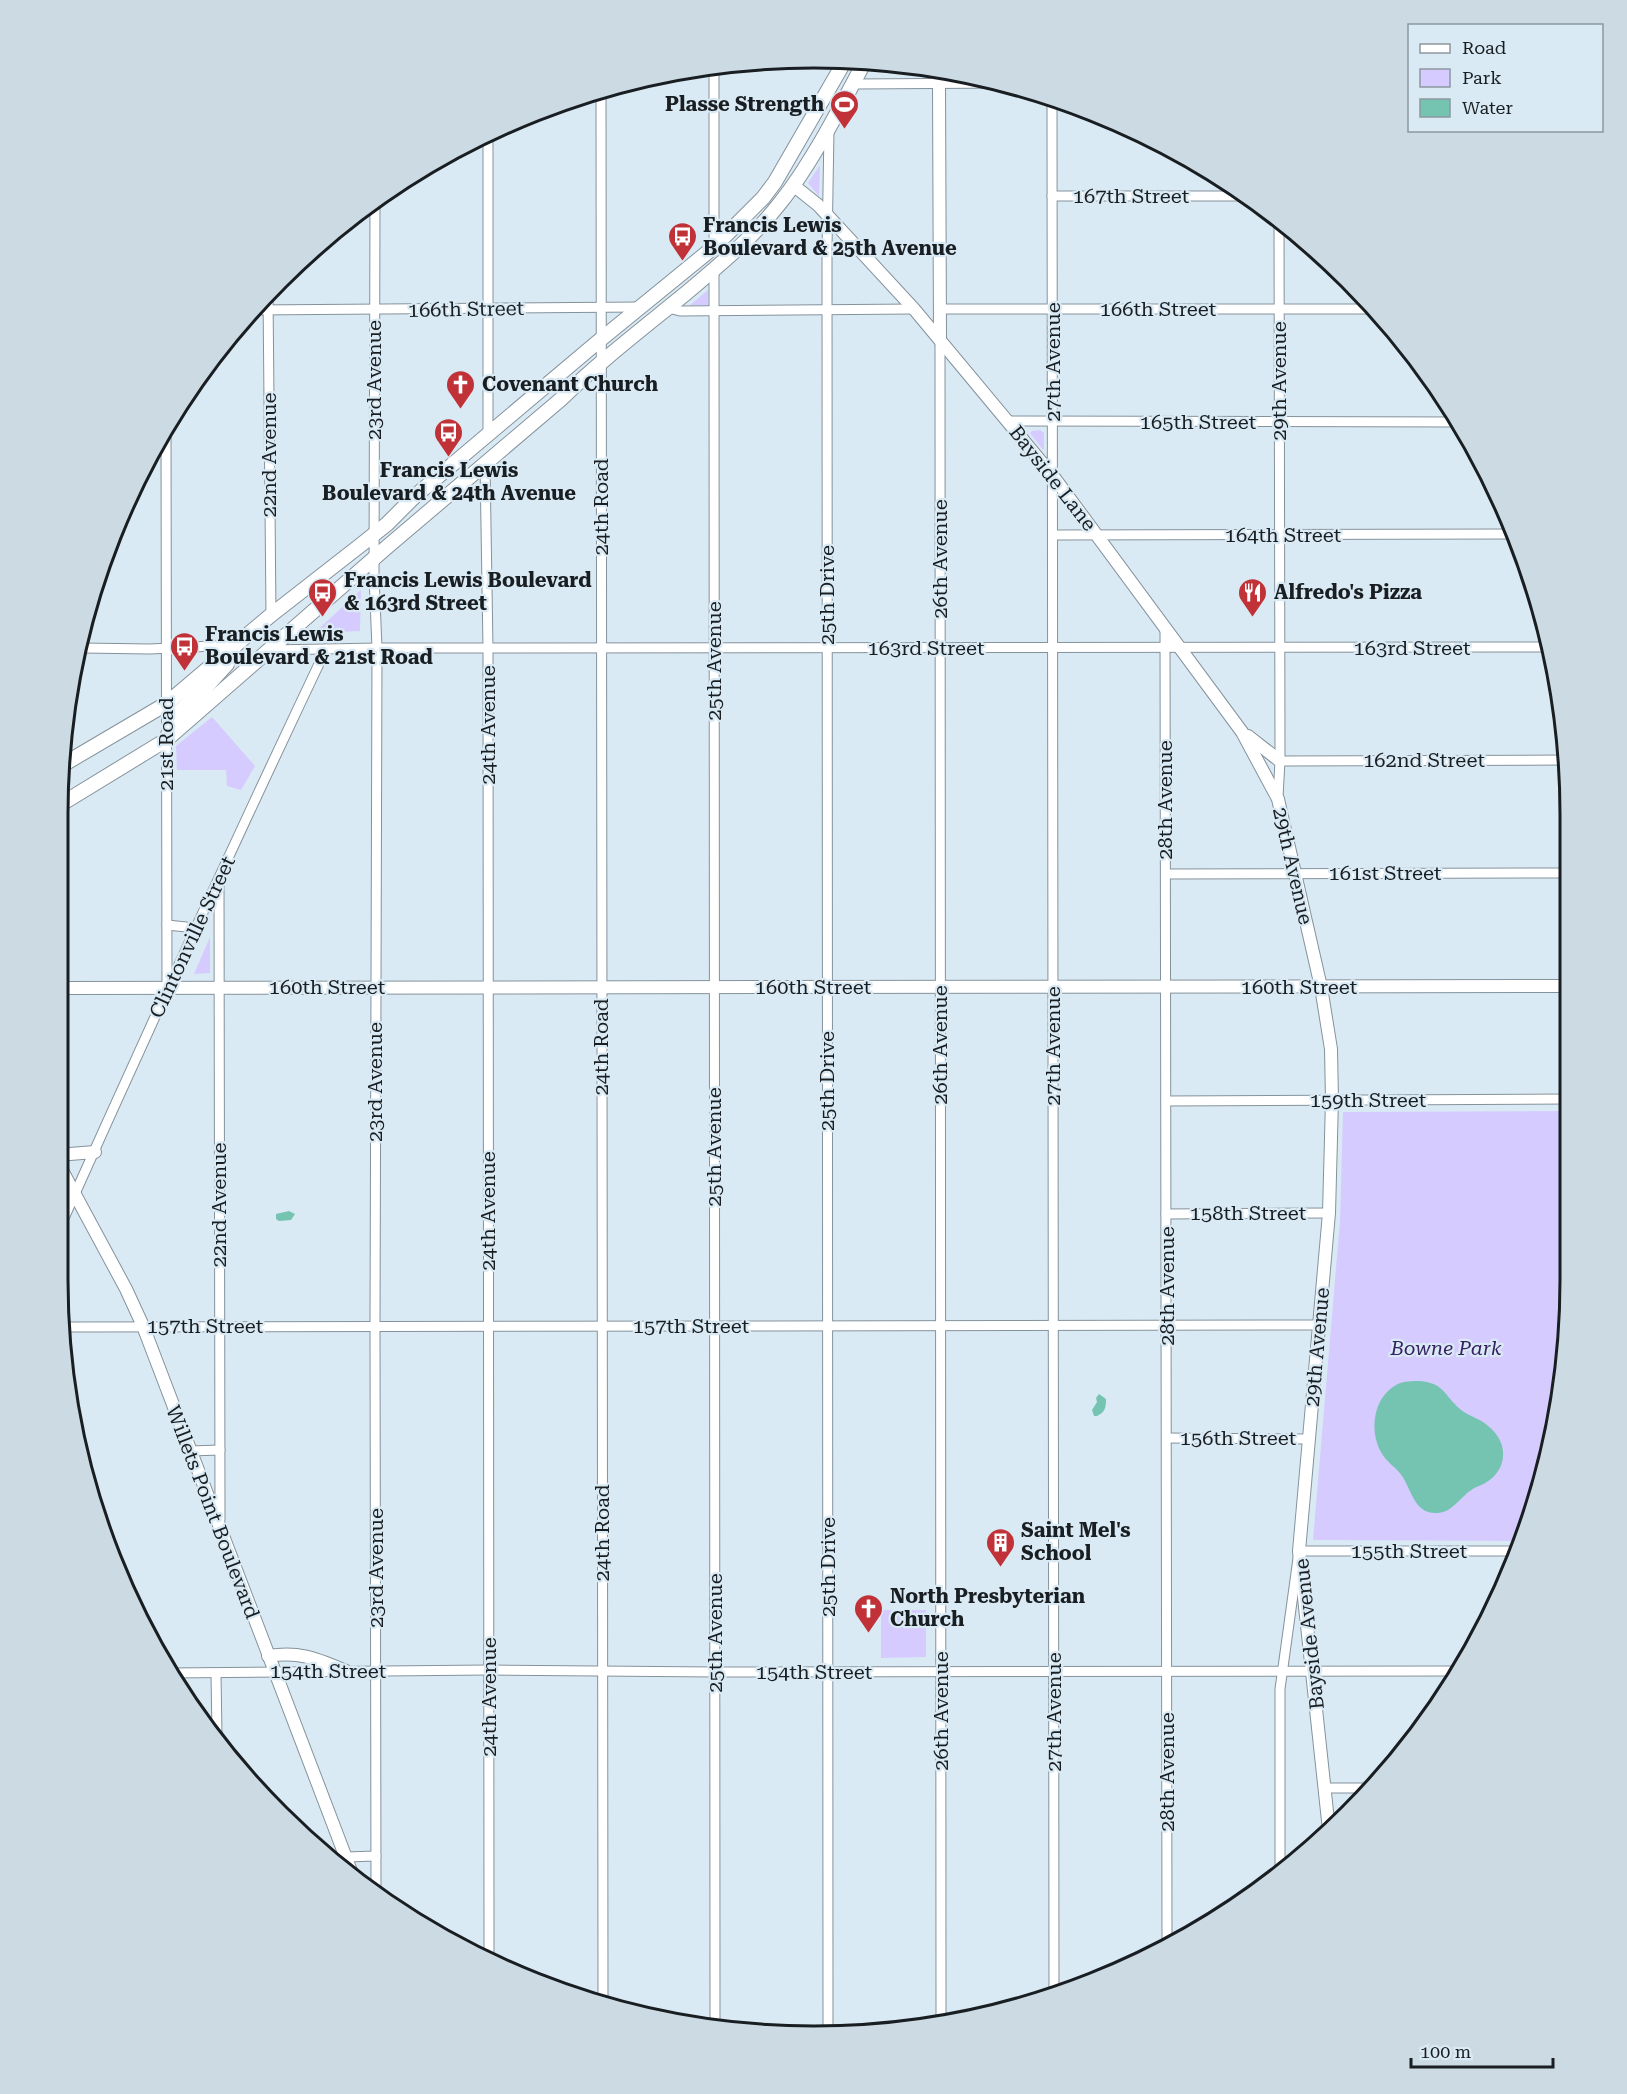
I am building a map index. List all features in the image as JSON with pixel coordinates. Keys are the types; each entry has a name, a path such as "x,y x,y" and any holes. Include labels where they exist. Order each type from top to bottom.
{"main road":[{"path":"70,758 166,704 234,645 374,534 415,496 714,247 763,198 775,182 840,69"},
{"path":"68,799 166,740 600,364 744,243 793,185 829,127 861,69"},
{"path":"166,740 174,716 227,664 234,645"}],"street":[{"path":"714,74 714,247"},
{"name":"26th Avenue","path":"938,78 940,338 941,2015"},
{"path":"853,84 963,83"},
{"name":"24th Road","path":"601,99 603,1996"},
{"name":"27th Avenue","path":"1052,107 1054,1987"},
{"name":"25th Drive","path":"828,2026 827,214 829,127"},
{"path":"488,142 488,435"},
{"name":"Bayside Lane","path":"793,185 827,214 940,338 1053,476 1242,732 1278,799"},
{"name":"167th Street","path":"1053,196 1232,196"},
{"name":"23rd Avenue","path":"375,210 376,1884"},
{"name":"29th Avenue","path":"1279,231 1280,761 1278,799 1321,987 1331,1049 1329,1214 1310,1439"},
{"name":"25th Avenue","path":"714,270 715,2020"},
{"name":"22nd Avenue","path":"268,306 271,615"},
{"name":"166th Street","path":"264,310 642,307"},
{"path":"668,308 680,311 914,309"},
{"name":"166th Street","path":"939,309 1362,309"},
{"name":"165th Street","path":"1009,421 1448,422"},
{"name":"21st Road","path":"166,442 167,988"},
{"name":"24th Avenue","path":"485,465 488,648 489,1952"},
{"name":"164th Street","path":"1053,535 1505,534"},
{"name":"28th Avenue","path":"1165,627 1167,1937"},
{"path":"87,648 234,645"},
{"name":"163rd Street","path":"270,650 1540,647"},
{"name":"Clintonville Street","path":"68,1209 167,988 326,649"},
{"path":"1242,732 1280,761"},
{"name":"162nd Street","path":"1280,761 1557,760"},
{"name":"161st Street","path":"1166,874 1560,873"},
{"name":"22nd Avenue","path":"219,881 219,1529"},
{"path":"167,925 196,928"},
{"name":"160th Street","path":"68,988 1560,986"},
{"name":"159th Street","path":"1166,1101 1560,1099"},
{"path":"68,1154 95,1152"},
{"name":"Willets Point Boulevard","path":"68,1181 126,1289 143,1326 348,1863"},
{"name":"158th Street","path":"1166,1214 1329,1214"},
{"name":"157th Street","path":"69,1327 1319,1325"},
{"name":"156th Street","path":"1167,1438 1310,1439"},
{"name":"Bayside Avenue","path":"1310,1439 1299,1551 1328,1820"},
{"path":"190,1451 220,1450"},
{"path":"1280,1862 1280,1695 1299,1551"},
{"name":"155th Street","path":"1299,1551 1509,1551"},
{"path":"268,1656 310,1656 346,1671"},
{"name":"154th Street","path":"179,1673 489,1670 602,1672 1449,1671"},
{"path":"216,1674 217,1728"},
{"path":"1324,1788 1359,1788"},
{"path":"346,1857 376,1856"}],"green space":[{"path":"820,165 819,196 808,183"},
{"path":"708,290 708,305 690,305"},
{"path":"1040,430 1044,433 1043,450 1030,433"},
{"path":"361,590 360,631 314,633"},
{"path":"212,717 255,766 241,790 227,786 226,770 177,770 176,746"},
{"path":"210,937 210,973 194,974"},
{"name":"Bowne Park","path":"1560,1111 1560,1280 1553,1378 1534,1474 1512,1541 1313,1540 1340,1221 1343,1112"},
{"path":"881,1610 926,1610 926,1657 881,1658"}],"water":[{"path":"289,1211 295,1214 291,1220 276,1219 276,1214"},
{"path":"1420,1381 1439,1387 1460,1409 1487,1425 1495,1433 1503,1450 1503,1458 1496,1474 1473,1489 1454,1506 1438,1513 1424,1510 1415,1501 1402,1476 1383,1456 1375,1434 1378,1405 1383,1397 1398,1384"},
{"path":"1099,1394 1106,1399 1105,1407 1102,1413 1094,1416 1092,1410"}],"place":[{"name":"Plasse Strength","path":"845,130"},
{"name":"Francis Lewis Boulevard & 25th Avenue","path":"682,262"},
{"name":"Covenant Church","path":"461,410"},
{"name":"Francis Lewis Boulevard & 24th Avenue","path":"449,458"},
{"name":"Francis Lewis Boulevard & 163rd Street","path":"323,618"},
{"name":"Alfredo's Pizza","path":"1253,618"},
{"name":"Francis Lewis Boulevard & 21st Road","path":"184,672"},
{"name":"Saint Mel's School","path":"1000,1568"},
{"name":"North Presbyterian Church","path":"869,1634"}]}
